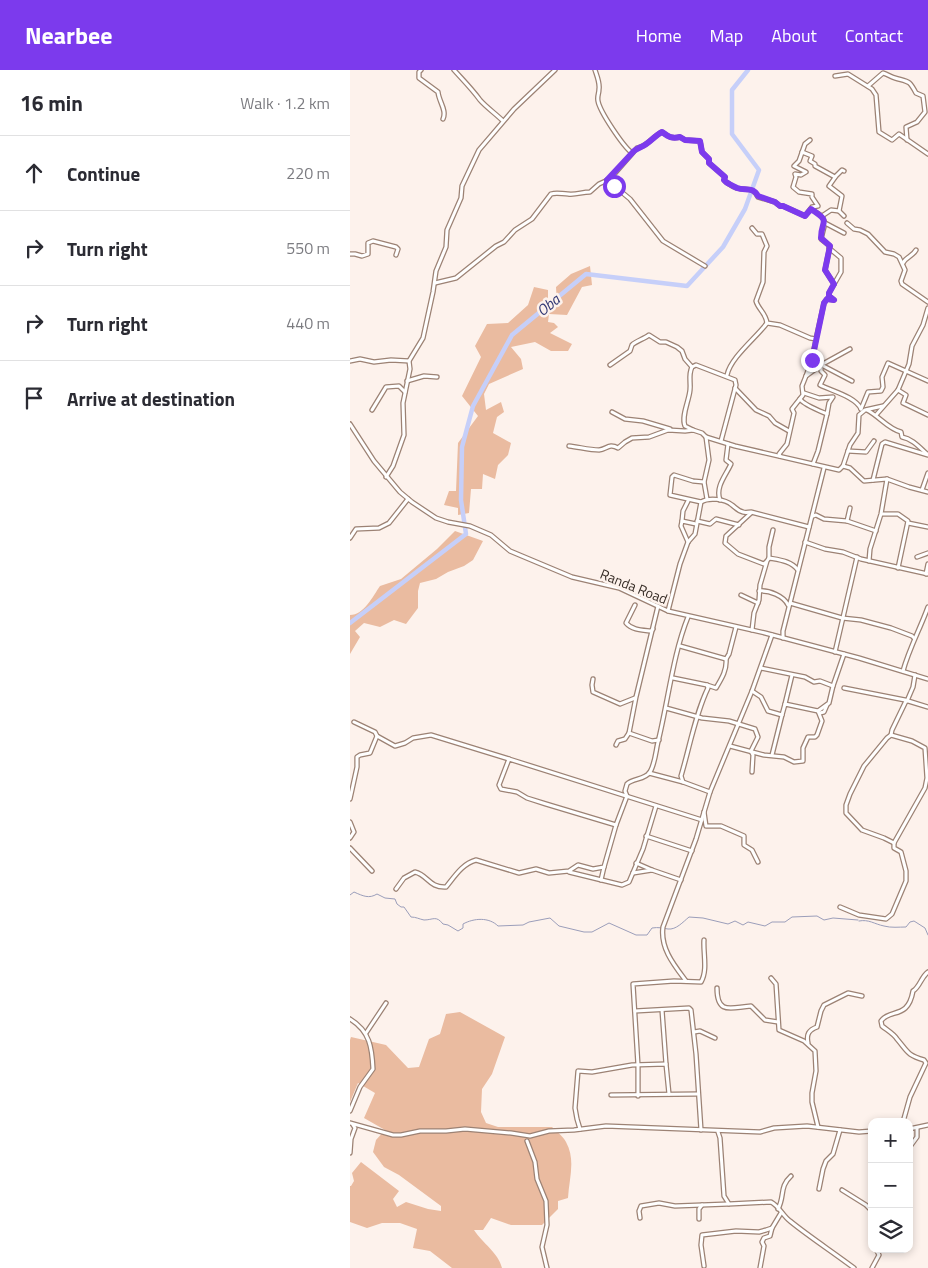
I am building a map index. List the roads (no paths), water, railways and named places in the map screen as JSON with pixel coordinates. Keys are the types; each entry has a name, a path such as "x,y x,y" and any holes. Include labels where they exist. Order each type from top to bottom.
{"street":[{"path":"421,70 419,78 438,92 438,99 445,109 443,119"},
{"path":"454,70 468,83 481,101 503,121"},
{"path":"386,477 393,466 404,435 403,405 409,362 422,338 436,271 446,247 447,233 461,198 462,186 476,154 503,121 555,70"},
{"path":"595,70 600,89 597,95 601,109 620,141 632,153"},
{"path":"868,86 883,73 893,78 905,80 911,84 916,93 924,96 925,112 916,122 906,127 907,141"},
{"path":"835,76 848,74 872,88 876,95 879,132 892,140 899,134 904,136 907,141 928,154"},
{"path":"434,283 456,278 504,242 515,230 532,219 551,194 556,192 568,194 590,192 607,180 637,148 643,147 657,134 662,132 674,139 680,137 685,140 700,141 702,152 709,159 709,163 725,177 724,180 728,183 740,189 750,188 758,196 805,216 814,205 818,206 812,194 799,192 793,187 795,174 802,175 806,172 794,166 799,160 805,144 810,140"},
{"path":"802,152 812,156 810,161 815,166 835,177"},
{"path":"839,211 842,196 829,186 842,170 844,171"},
{"path":"607,180 630,199 663,241 705,266"},
{"path":"780,456 780,452 787,444 794,413 792,409 804,393 802,386 812,360 824,303 827,299 834,300 829,296 829,293 842,268 841,258 821,238 825,223 822,216 811,209"},
{"path":"822,216 831,210 839,211 844,216"},
{"path":"825,223 844,233"},
{"path":"847,223 854,229 868,234 883,250 899,257 906,270 901,281 902,284 928,302"},
{"path":"752,228 757,234 762,234 767,246 764,252 763,282 756,304 766,316 767,323"},
{"path":"350,254 362,256 368,254 368,243 373,241 396,247 396,255"},
{"path":"829,248 825,270 834,284"},
{"path":"903,264 916,250"},
{"path":"876,415 898,390 911,359 912,346 923,324 928,308"},
{"path":"767,323 780,325 810,338 816,338"},
{"path":"727,375 728,369 739,354 767,323"},
{"path":"610,365 630,351 630,347 634,342 649,335 660,342 666,342 677,347 692,366 696,365 727,375 735,380 735,388 721,441"},
{"path":"806,376 821,365 850,349"},
{"path":"350,362 360,359 374,362 391,360 409,362"},
{"path":"812,360 852,381"},
{"path":"692,366 684,421 685,426 702,433 706,437 728,444 839,470 843,466 848,451 858,433 858,423 868,392 881,391 882,376 888,363 928,381"},
{"path":"821,365 821,371 825,375 820,385 842,394 859,405 862,410"},
{"path":"407,381 424,376 437,377"},
{"path":"372,410 386,387 399,386 405,392"},
{"path":"735,388 756,410 769,416 776,423 789,430"},
{"path":"898,390 906,395 903,403 928,415"},
{"path":"804,393 819,398 833,397 829,404 813,464"},
{"path":"800,399 804,404 827,414"},
{"path":"862,410 883,406"},
{"path":"867,410 876,415 893,430 901,432 902,437 918,445 928,455"},
{"path":"612,412 625,419 636,419 670,430 693,430"},
{"name":"Randa Road","path":"350,424 386,477 408,499 436,518 470,526 491,535 510,552 572,577 619,588 668,611 772,635 928,679"},
{"path":"570,446 599,450 608,446 618,448 629,439 649,437 670,430"},
{"path":"706,437 709,460 704,482 707,499"},
{"path":"848,451 866,452 872,447 874,441"},
{"path":"873,480 882,444 885,442 928,455"},
{"path":"720,500 718,493 722,480 731,464 726,460 728,444"},
{"path":"843,466 850,468 864,481 887,479 928,492"},
{"path":"783,638 789,604 824,468"},
{"path":"922,490 928,473"},
{"path":"704,482 693,481 674,475 672,477 670,496 688,501 720,500 732,504 742,512 751,512 809,526"},
{"path":"869,561 870,548 881,514 887,479"},
{"path":"350,538 356,529 379,528 389,523 408,499"},
{"path":"688,501 683,511 681,526 688,542"},
{"path":"668,611 678,568 688,542 695,534 701,502"},
{"path":"847,521 850,508"},
{"path":"751,512 726,536 725,543 738,554 764,564 768,560"},
{"path":"812,517 816,514 824,518 847,521 876,531"},
{"path":"881,514 898,514 908,523 928,528"},
{"path":"682,521 710,524 716,519 739,525"},
{"path":"898,568 908,523"},
{"path":"752,630 754,613 768,560 773,530"},
{"path":"805,542 869,561 927,574 928,564"},
{"path":"917,557 928,554"},
{"path":"835,652 856,557"},
{"path":"768,560 794,564 798,570"},
{"path":"759,592 765,591 782,598 789,604 891,628 914,638"},
{"path":"741,595 758,603"},
{"path":"635,605 626,623 640,630 651,631 653,628"},
{"path":"616,745 618,741 625,739 629,733 658,606"},
{"path":"903,671 914,638 920,629 928,607"},
{"path":"601,880 616,826 627,796 625,791 629,782 642,778 649,773 659,740 682,634 688,617"},
{"path":"672,678 716,688 726,670 726,659 736,627"},
{"path":"686,981 668,957 662,934 667,915 692,851 710,792 752,691 772,635"},
{"path":"680,646 726,659"},
{"path":"819,712 827,704 844,654"},
{"path":"761,668 805,677 814,682 820,681 833,686"},
{"path":"772,755 792,675"},
{"path":"894,843 862,830 846,813 846,805 864,766 891,735 913,687 915,675"},
{"path":"593,679 593,692 612,699 617,703 622,704 636,697"},
{"path":"683,782 681,776 697,716 704,694 708,688 707,685"},
{"path":"844,688 928,707"},
{"path":"752,691 761,697 768,711 782,714"},
{"path":"784,704 819,712"},
{"path":"666,708 755,729 758,739 751,751 753,755 752,772"},
{"path":"730,746 784,757 794,762 803,761 805,742 808,737 815,737 817,735 822,723 819,712"},
{"path":"354,722 367,728 372,728 376,734 393,746 413,738 431,735 702,820"},
{"path":"629,733 652,741 659,740"},
{"path":"350,799 357,767 357,758 360,755 370,753 376,734"},
{"path":"840,906 859,915 886,919 892,914 906,881 906,870 901,852 894,848 894,843 924,788 927,778 924,748 912,740 891,735"},
{"path":"509,759 499,785 501,789 517,792 527,798 616,826"},
{"path":"649,773 683,782 710,792"},
{"path":"396,889 404,878 416,872 420,873 430,883 446,887 459,870 476,860 519,873 536,869 549,873 569,872 622,885 631,880 656,806"},
{"path":"704,812 706,826 721,826 744,836 744,845 752,850 758,862"},
{"path":"350,822 354,832 350,838"},
{"path":"646,836 692,851"},
{"path":"350,848 372,871"},
{"path":"636,863 681,880"},
{"path":"569,872 578,865 592,869 604,867"},
{"path":"633,873 652,870"},
{"path":"638,1096 636,1011 633,984 699,982 703,978 705,967 703,955 704,940"},
{"path":"904,1118 910,1097 926,1063 924,1060 914,1058 902,1046 897,1037 882,1026 882,1021 884,1017 900,1012 906,1007 912,999 913,991 928,972"},
{"path":"771,978 776,984 779,1030 808,1044 816,1053 812,1102 818,1127"},
{"path":"717,988 718,1002 724,1007 751,1006 765,1020 778,1022"},
{"path":"808,1044 807,1035 817,1027 820,1010 824,1006 848,993 862,996"},
{"path":"366,1033 386,1002"},
{"path":"636,1011 689,1008 692,1013 701,1130"},
{"path":"662,1010 669,1094"},
{"path":"350,1019 366,1033 371,1042 373,1069 360,1087 350,1111"},
{"path":"694,1032 700,1031 715,1038"},
{"path":"580,1129 575,1108 578,1071 592,1072 638,1065 666,1064"},
{"path":"611,1095 698,1094"},
{"path":"351,1123 392,1135 420,1131 465,1129 530,1136 531,1134 549,1131 612,1126 760,1132 774,1128 807,1126 868,1131"},
{"path":"350,1153 351,1139 355,1128 351,1123"},
{"path":"913,1128 928,1126"},
{"path":"913,1142 917,1137 917,1128"},
{"path":"819,1189 823,1169 826,1161 833,1154 837,1134 840,1130"},
{"path":"718,1131 724,1196 729,1204"},
{"path":"527,1141 535,1162 537,1179 546,1201 547,1225 542,1247 547,1268"},
{"path":"778,1209 781,1202 782,1188 786,1180 791,1176"},
{"path":"842,1190 870,1208"},
{"path":"640,1218 639,1211 641,1206 659,1203 675,1206 771,1202 776,1204 781,1213 791,1222 854,1268"},
{"path":"699,1219 699,1209 702,1205"},
{"path":"760,1268 764,1246 762,1242 764,1238 770,1236 772,1228 781,1213"},
{"path":"704,1266 701,1245 702,1235 736,1231 759,1232 772,1228"},
{"path":"872,1268 879,1255 878,1253"}],"waterway":[{"name":"Oba","path":"350,623 466,534 461,500 462,447 473,406 512,335 586,274 687,286 723,247 745,209 759,170 732,134 732,90 748,70"},
{"path":"350,895 354,892 369,897 377,894 385,898 395,899 397,904 404,907 411,917 424,920 436,919 458,931 463,928 463,924 481,919 490,921 498,926 523,925 550,918 559,926 584,932 592,932 609,923 636,935 647,935 652,928 674,928 689,917 728,924 735,921 743,925 748,922 765,926 772,922 785,922 792,917 817,916 824,920 833,918 858,920"},
{"path":"859,921 887,927 906,927 910,922 914,921 925,928 928,935"}]}
